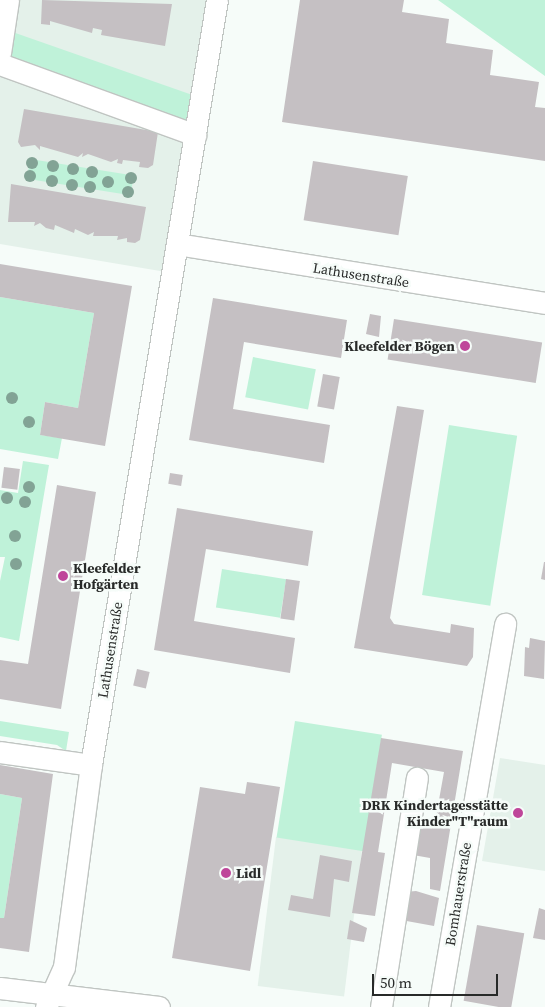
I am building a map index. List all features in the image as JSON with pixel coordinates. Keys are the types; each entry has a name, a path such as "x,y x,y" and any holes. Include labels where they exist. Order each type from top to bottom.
{"street":[{"path":"0,53 8,0"},
{"name":"Lathusenstraße","path":"49,1001 64,967 91,765 217,0"},
{"path":"0,64 195,135"},
{"name":"Lathusenstraße","path":"177,244 545,304"},
{"name":"Bomhauerstraße","path":"439,1007 481,751 505,624"},
{"path":"0,752 91,765"},
{"path":"381,1007 417,778"},
{"path":"0,988 49,1001 159,1007"}],"shaded area":[{"path":"0,0 218,0 172,273 0,244"},
{"name":"DRK Kindertagesstätte Kinder\"T\"raum","path":"500,758 545,765 545,871 482,861"},
{"path":"276,837 362,848 344,996 258,986"}],"green space":[{"path":"438,0 545,0 545,76 507,49"},
{"path":"4,29 201,98 195,135 0,53"},
{"path":"30,159 134,175 131,195 27,179"},
{"path":"0,297 94,313 78,408 45,402 40,435 62,438 58,459 0,449"},
{"path":"253,357 316,369 308,409 245,397"},
{"path":"449,425 517,436 490,606 422,595"},
{"path":"23,461 49,465 19,641 0,637 0,581 5,557 0,557 0,490 18,493"},
{"path":"222,569 286,579 280,618 216,608"},
{"path":"0,721 69,732 66,751 57,745 0,736"},
{"path":"295,721 382,735 363,851 277,838"},
{"path":"0,794 22,798 4,918 0,918"}],"building":[{"path":"42,0 172,4 165,46 101,35 102,30 93,28 92,33 50,21 50,25 41,24"},
{"path":"300,0 404,0 402,12 449,19 446,43 493,50 490,75 539,82 535,107 545,108 545,161 282,122"},
{"path":"24,109 158,132 153,165 148,168 139,167 140,162 123,160 122,164 117,163 118,159 111,162 88,154 82,157 83,153 78,157 40,146 40,150 35,145 21,147 18,142"},
{"path":"313,161 408,176 398,235 304,220"},
{"path":"11,184 146,207 140,240 135,243 127,242 127,238 117,240 118,236 93,236 94,232 88,235 75,229 74,233 55,225 54,230 46,228 40,223 34,226 35,222 8,222"},
{"path":"0,264 132,286 105,446 40,435 45,402 78,408 94,313 0,297"},
{"path":"213,298 347,320 341,358 244,342 233,409 330,425 324,463 189,440"},
{"path":"370,314 381,316 379,337 366,334"},
{"name":"Kleefelder Bögen","path":"394,319 542,342 536,383 388,359"},
{"path":"323,374 340,377 334,409 317,406"},
{"path":"397,406 424,410 390,618 394,624 450,633 451,624 474,628 473,657 467,666 354,648"},
{"path":"4,467 20,469 17,490 1,488"},
{"path":"170,473 183,475 181,486 168,484"},
{"name":"Kleefelder Hofgärten","path":"57,485 96,492 61,709 0,699 0,660 28,664"},
{"path":"177,508 313,531 308,566 206,549 194,621 295,638 290,673 154,650"},
{"path":"545,562 545,580 541,579"},
{"path":"286,579 300,581 294,621 280,619"},
{"path":"530,638 545,641 544,679 524,676 525,647 529,648"},
{"path":"137,669 150,672 146,688 133,686"},
{"path":"381,738 463,751 440,891 430,889 430,858 413,855 419,819 435,822 444,772 392,763 378,852 385,853 375,916 352,913"},
{"path":"0,765 53,774 29,952 0,948 0,918 4,918 22,798 0,794"},
{"name":"Lidl","path":"247,782 280,787 250,971 172,958 200,787 245,794"},
{"path":"320,855 352,861 349,882 334,879 330,917 288,910 291,895 313,899"},
{"path":"416,891 439,898 434,926 401,920 405,892"},
{"path":"539,908 545,910 545,940 533,938"},
{"path":"350,920 367,928 364,942 347,939"},
{"path":"477,925 524,933 511,1007 499,1007 464,1001"}],"place":[{"name":"Kleefelder Bögen","path":"465,346"},
{"name":"Kleefelder Hofgärten","path":"63,576"},
{"name":"DRK Kindertagesstätte Kinder\"T\"raum","path":"518,813"},
{"name":"Lidl","path":"226,873"}]}
